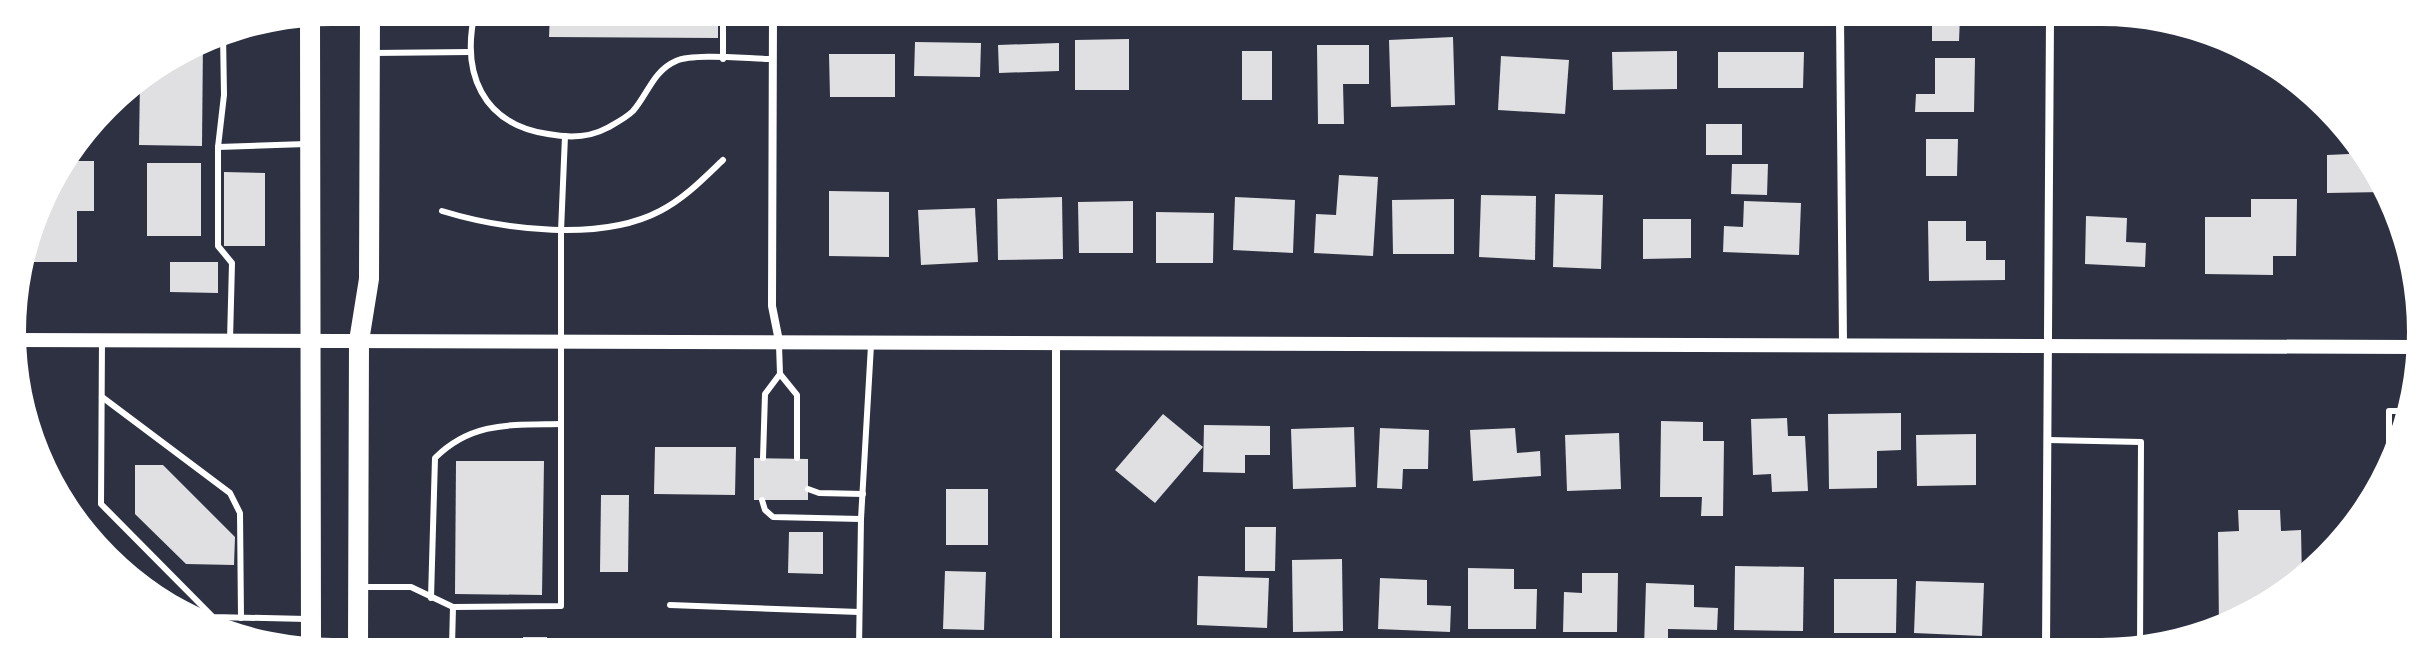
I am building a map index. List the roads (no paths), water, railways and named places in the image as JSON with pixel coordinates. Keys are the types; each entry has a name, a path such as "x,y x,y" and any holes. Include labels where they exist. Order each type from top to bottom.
{"main road":[{"path":"358,638 359,341 369,279 370,26"},
{"path":"310,27 311,637"}],"street":[{"path":"773,26 772,306 779,341"},
{"path":"1840,26 1843,343"},
{"path":"2046,638 2050,26"},
{"path":"26,340 2406,347"},
{"path":"1056,341 1056,638"}],"lane":[{"path":"473,26 470,52 479,89 496,112 519,127 565,136 597,133 622,120 633,111 662,70 684,58 773,59"},
{"path":"723,26 723,59"},
{"path":"223,46 224,95 218,147 218,246 232,263 230,341"},
{"path":"369,53 470,52"},
{"path":"358,587 411,587 453,607 561,606 561,231 565,136"},
{"path":"218,147 310,143"},
{"path":"442,211 473,220 561,231 620,223 659,212 692,190 723,160"},
{"path":"102,340 101,504 207,611"},
{"path":"779,341 780,374 797,395 797,458"},
{"path":"859,638 861,519 871,341"},
{"path":"763,458 765,394 780,374"},
{"path":"102,397 230,493 240,513 241,618"},
{"path":"2389,435 2389,411 2397,411"},
{"path":"431,598 435,458 449,444 494,425 561,424"},
{"path":"2048,440 2141,442 2140,635"},
{"path":"808,489 819,493 863,494"},
{"path":"762,500 765,510 773,517 861,519"},
{"path":"670,605 859,612"},
{"path":"452,638 453,607"},
{"path":"221,617 311,619"}]}
